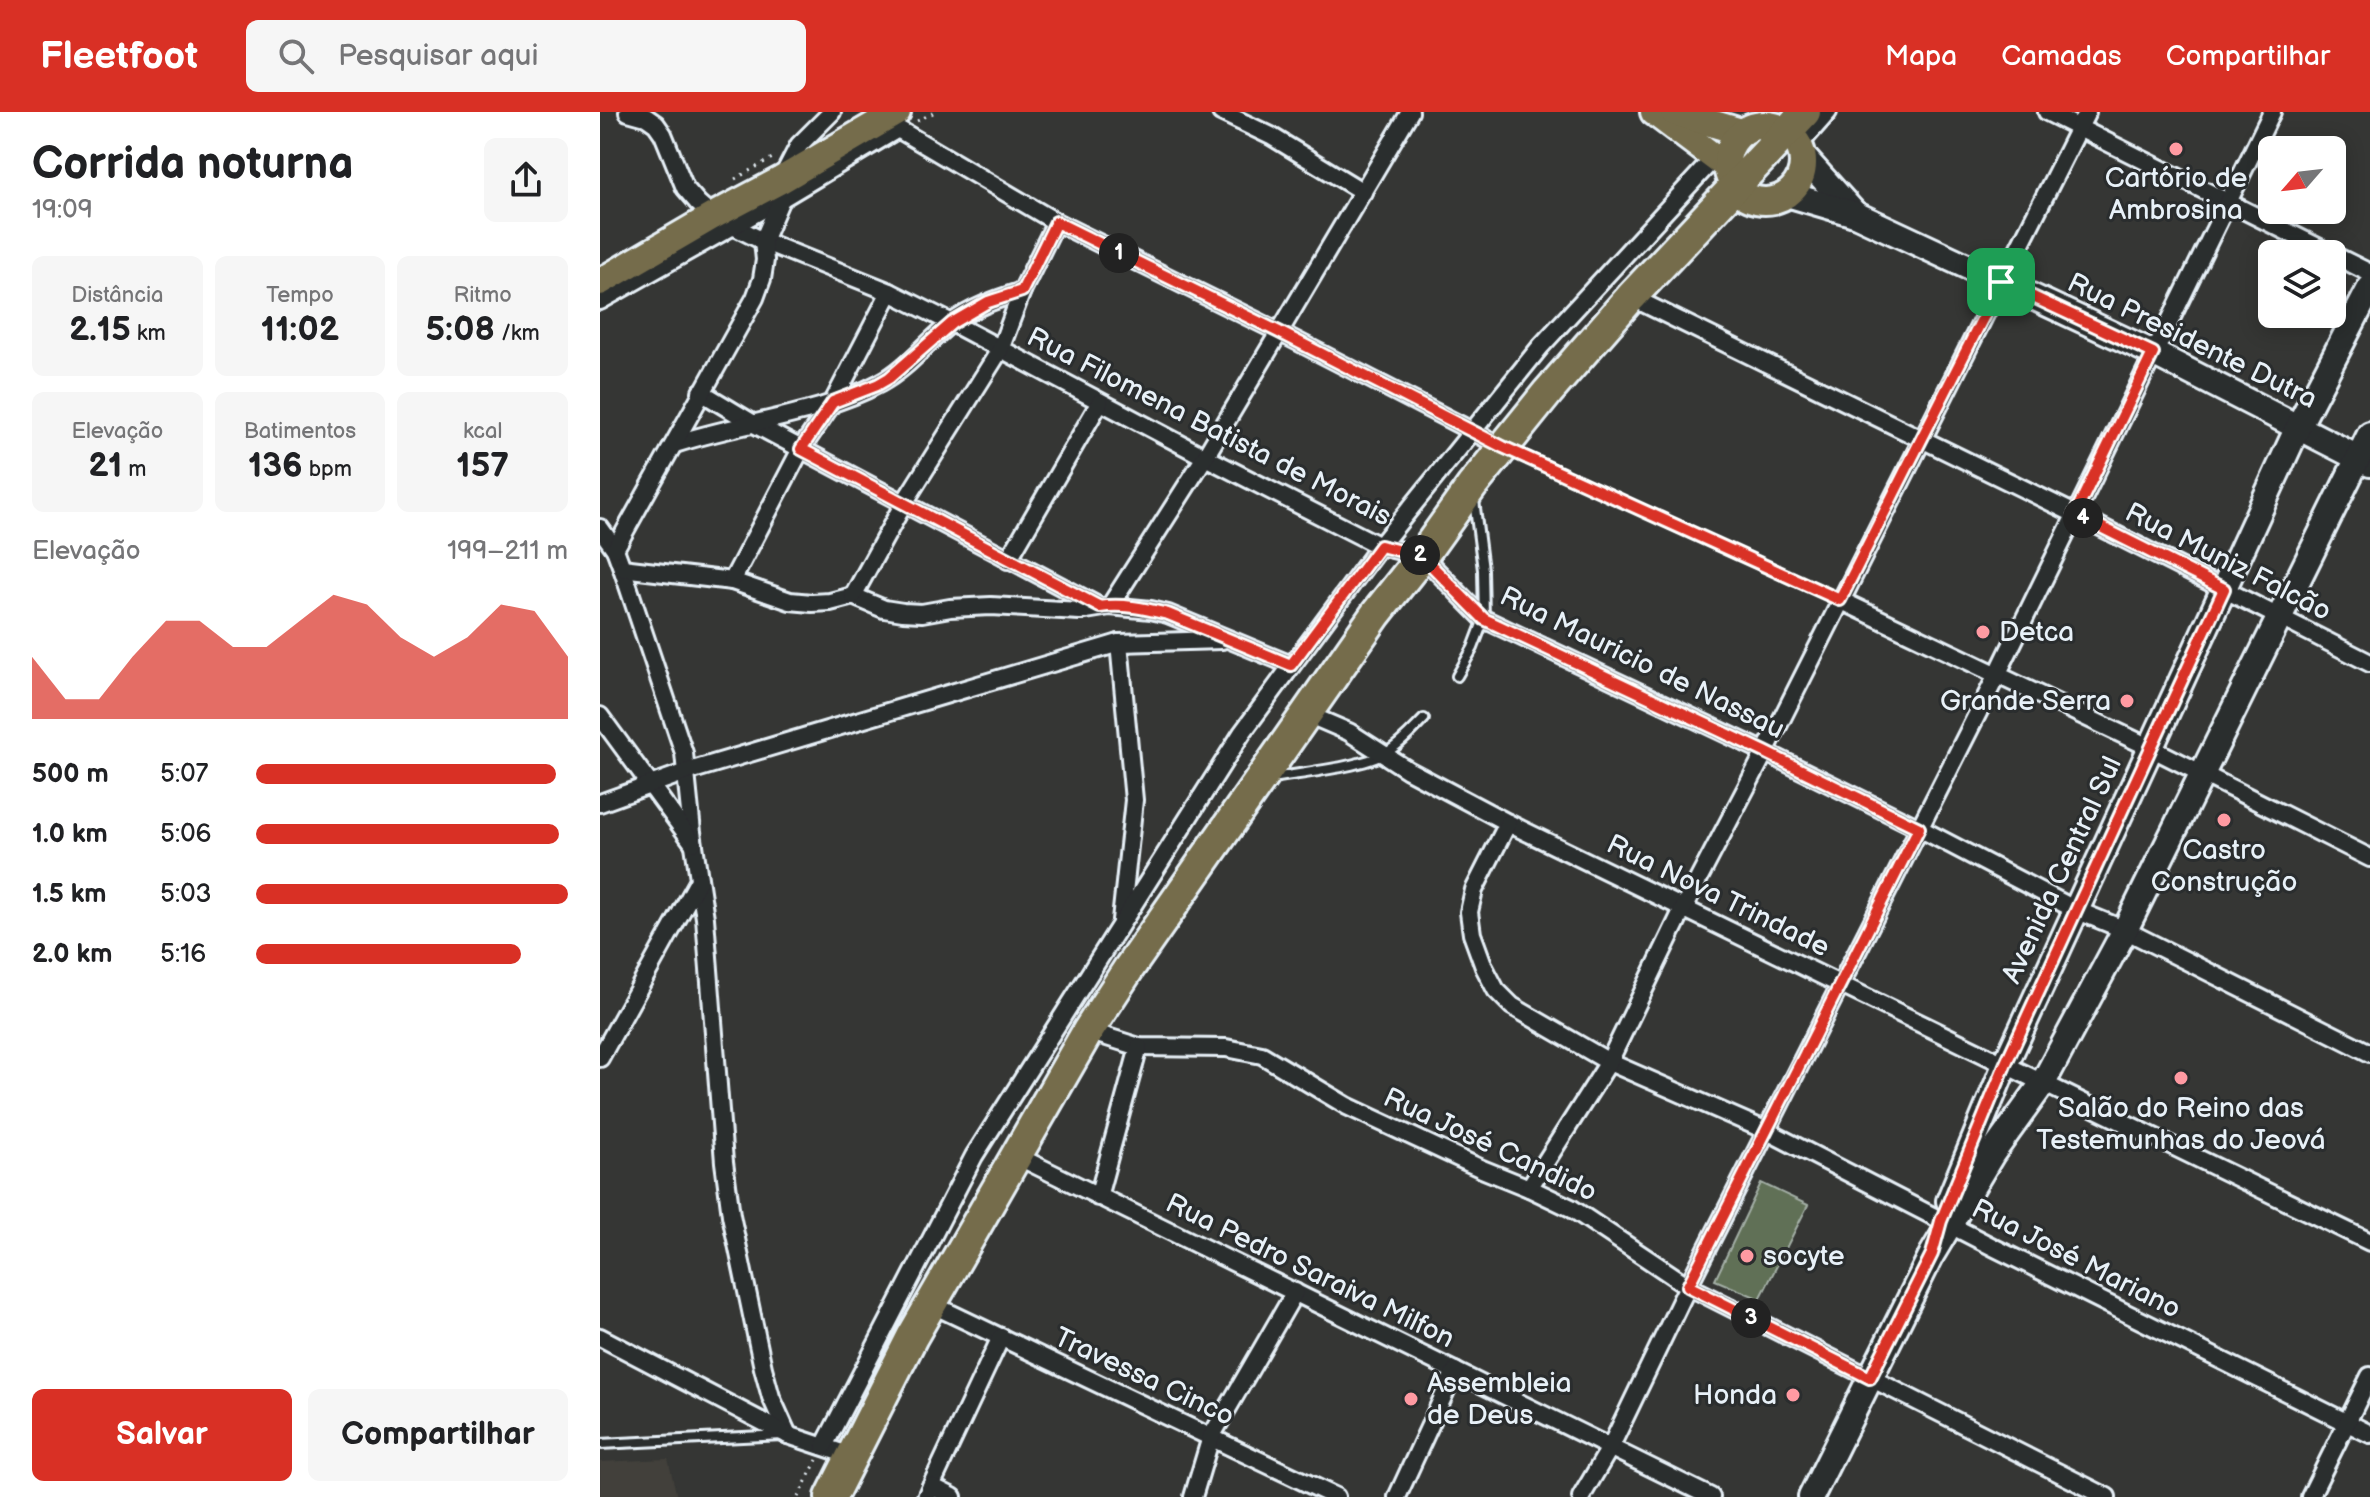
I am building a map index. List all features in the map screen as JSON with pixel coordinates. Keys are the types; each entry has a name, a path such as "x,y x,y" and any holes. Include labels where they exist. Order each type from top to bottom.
{"highway":[{"path":"831,1497 838,1451 931,1304 1088,1031 1376,614 1503,447 1631,297 1702,224 1725,170 1798,136"}],"main road":[{"path":"1654,112 1725,170 1741,193 1759,201 1778,199 1795,187 1803,166 1798,136"},
{"path":"1674,112 1741,132"},
{"path":"600,282 781,190 893,120"},
{"path":"1725,170 1732,141 1741,132 1766,124 1798,136 1855,214"},
{"name":"Rua Presidente Dutra","path":"1787,194 1855,214 2153,353 2364,461"},
{"name":"Avenida Central Sul","path":"1946,1223 2005,1065 2298,427 2370,288"},
{"path":"1811,1497 1946,1223 2043,1083 2125,930 2279,617 2364,461 2370,434"}],"street":[{"name":"Rua Filomena Batista de Morais","path":"628,112 646,117 656,124 685,188 698,203 723,221 763,241 890,292 1380,546 1422,556"},
{"path":"615,549 755,298 765,260 763,241 799,145 832,112"},
{"path":"1221,112 1271,136 1363,192"},
{"path":"1105,606 1205,457 1410,112"},
{"path":"1798,136 1828,112"},
{"path":"2047,112 2370,273"},
{"path":"1529,1188 1609,1062 1684,907 2087,112"},
{"path":"1581,1497 1611,1446 1688,1286 1997,675 2272,112"},
{"path":"893,120 1056,222 1503,447"},
{"path":"600,1337 788,1435 838,1451 963,1177 1218,768 1380,546 1541,346 1725,170"},
{"path":"600,301 723,221"},
{"path":"853,596 904,503 1000,350 1022,291 1056,222"},
{"path":"675,444 833,402 877,385 952,323 988,302 1022,291"},
{"path":"732,581 801,449 833,402 890,292"},
{"name":"Rua Muniz Falcão","path":"1631,297 2075,514 2370,663"},
{"path":"701,392 754,424 1008,560 1105,606"},
{"path":"1008,560 1100,402"},
{"path":"600,528 615,549 684,753 705,918 731,1215 763,1368 771,1397 788,1435"},
{"name":"Rua Mauricio de Nassau","path":"1422,556 1484,619 1765,752 2076,910 2125,930 2370,1053"},
{"path":"622,568 732,581 790,601 830,602 853,596 884,609 903,612 991,606 1058,612 1105,606 1151,610 1168,614 1291,665"},
{"path":"1840,600 2151,748 2370,858"},
{"path":"600,803 686,772 1119,643 1228,639"},
{"path":"1119,643 1134,800 1121,923"},
{"name":"Rua Nova Trindade","path":"1307,714 1349,732 1408,770 1508,823 2370,1242"},
{"path":"600,716 694,844"},
{"name":"Rua José Mariano","path":"1508,823 1474,890 1469,912 1472,934 1484,967 1496,990 1512,1006 1609,1062 1767,1131 2370,1434"},
{"path":"600,1058 699,880"},
{"name":"Rua José Candido","path":"1088,1031 1139,1047 1226,1048 1262,1055 1347,1106 1571,1208 1688,1286 2107,1497"},
{"path":"1098,1197 1139,1047"},
{"name":"Rua Pedro Saraiva Milfon","path":"1015,1155 1711,1497"},
{"path":"1193,1497 1211,1437 1295,1292"},
{"name":"Travessa Cinco","path":"931,1304 1336,1497"},
{"path":"953,1497 928,1492 1001,1337"},
{"path":"1397,1497 1455,1371"},
{"path":"2310,1497 2370,1376"}],"lane":[{"path":"1503,447 1840,600"},
{"path":"1457,676 1473,648 1484,619 1483,570 1472,486"},
{"path":"1261,780 1329,769 1384,754 1406,738 1424,719"},
{"path":"600,1444 788,1435"}],"path":[{"path":"798,1497 838,1451"}],"shaded area":[{"path":"668,1459 677,1497 600,1497 600,1462"}],"green space":[{"path":"1761,1183 1808,1205 1760,1299 1715,1280"}],"place":[{"name":"Cartório de Ambrosina","path":"2176,149"},
{"name":"Detca","path":"1983,632"},
{"name":"Grande Serra","path":"2127,701"},
{"name":"Castro Construção","path":"2224,820"},
{"name":"Salão do Reino das Testemunhas do Jeová","path":"2181,1078"},
{"name":"socyte","path":"1747,1256"},
{"name":"Honda","path":"1793,1395"},
{"name":"Assembleia de Deus","path":"1411,1399"}],"route":[{"path":"1056,222 1503,447 1840,600 2001,282 2153,353 2075,514 2224,589 2005,1065 1941,1221 1932,1254 1870,1378 1688,1286 1919,828 1484,619 1422,556 1380,546 1291,665 1168,614 1100,607 801,449 833,402 889,378 952,323 988,302 1022,291 1056,222"}]}
